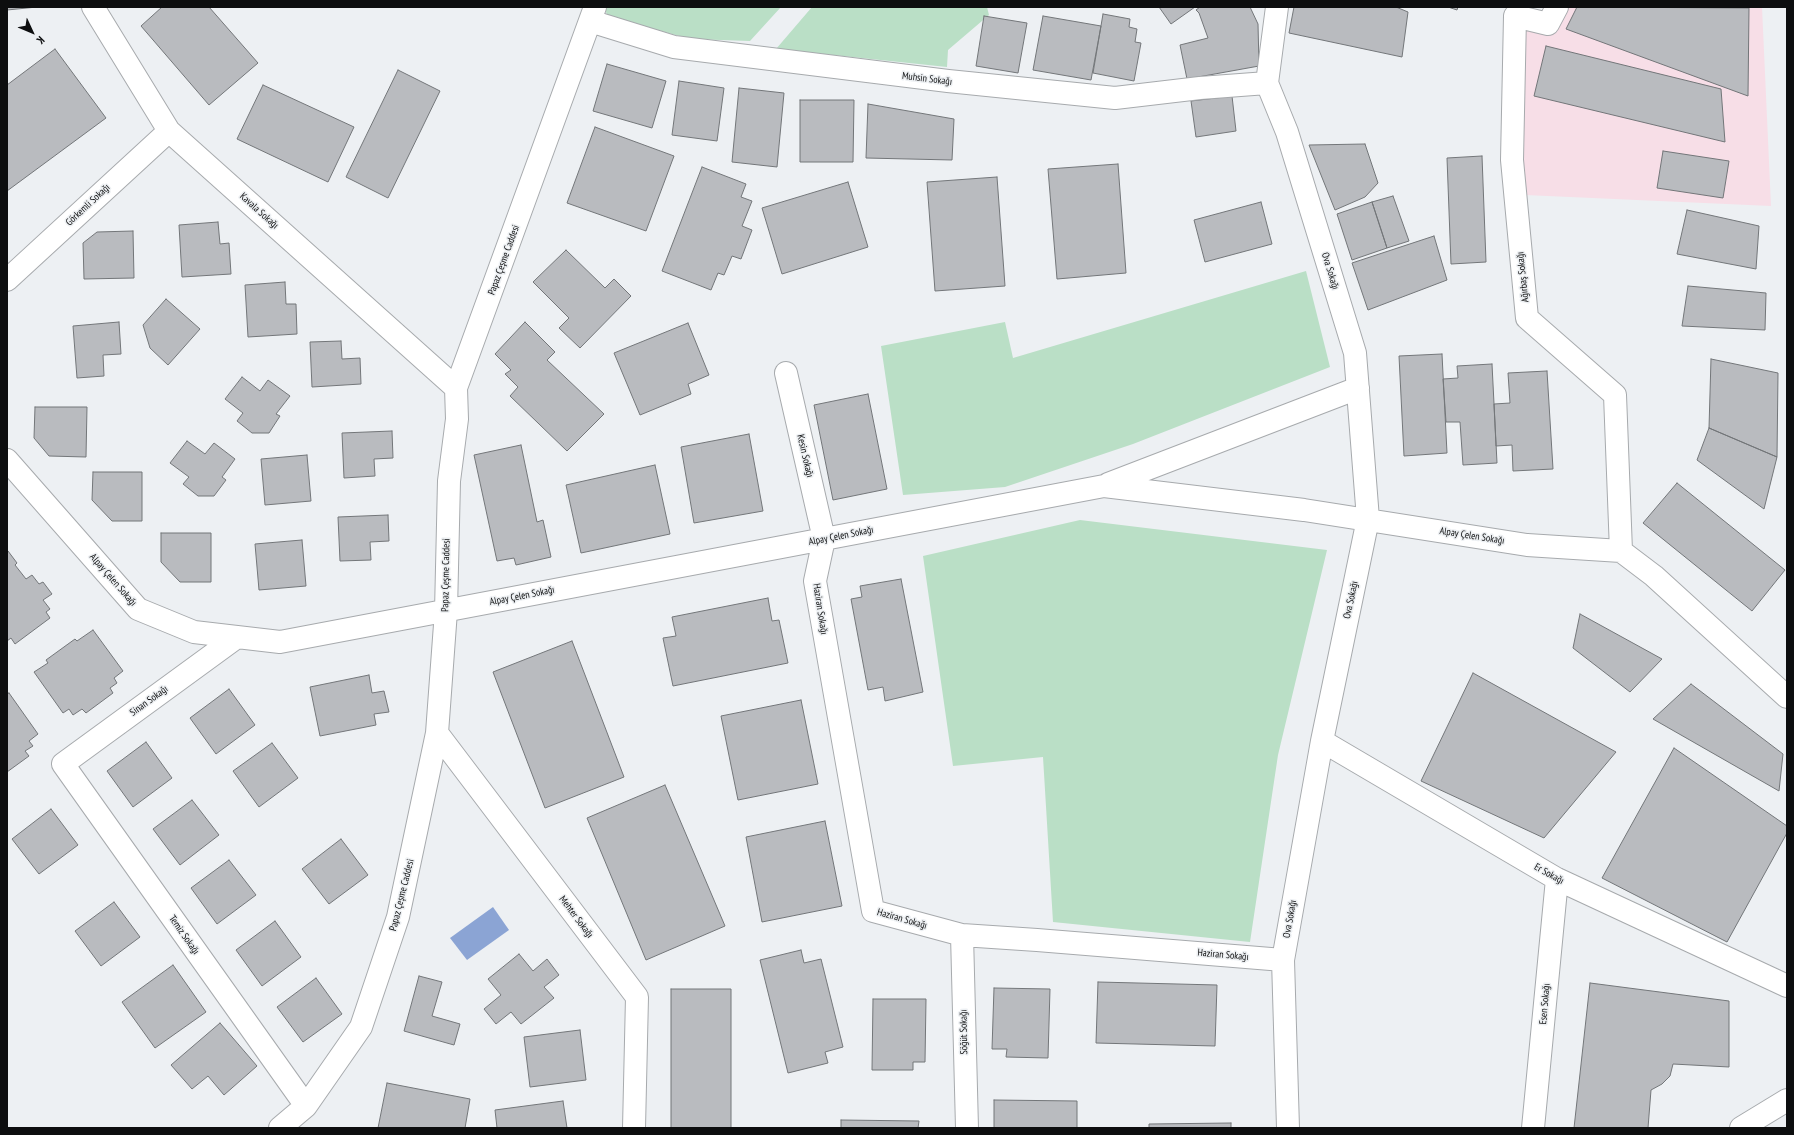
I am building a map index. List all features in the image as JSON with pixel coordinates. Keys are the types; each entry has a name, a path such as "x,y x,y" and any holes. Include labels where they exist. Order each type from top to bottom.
{"street":[{"name":"Kavala Sokağı","path":"93,7 169,130 456,388"},
{"path":"1268,82 1277,7"},
{"name":"Ağırbaş Sokağı","path":"1557,7 1548,24 1515,16 1512,160 1527,318 1615,395 1621,551"},
{"name":"Muhsin Sokağı","path":"593,14 674,48 948,81 1115,98 1268,82"},
{"name":"Papaz Çeşme Caddesi","path":"280,1128 306,1106 361,1027 398,917 437,733 446,611 448,481 457,419 456,388 593,14"},
{"name":"Ova Sokağı","path":"1268,82 1287,132 1355,353 1368,519 1322,741 1283,960 1288,1128"},
{"name":"Görkemli Sokağı","path":"7,280 169,130"},
{"name":"Kesin Sokağı","path":"786,373 824,539"},
{"name":"Alpay Çelen Sokağı","path":"7,460 138,609 194,632 280,642 1104,486 1358,388"},
{"name":"Alpay Çelen Sokağı","path":"1104,486 1368,519 1527,545 1621,551"},
{"name":"Haziran Sokağı","path":"824,539 815,581 873,911 962,936 1283,960"},
{"path":"1621,551 1654,576 1787,697"},
{"name":"Sinan Sokağı","path":"63,764 237,637"},
{"name":"Mehter Sokağı","path":"437,733 636,997 634,1128"},
{"name":"Er Sokağı","path":"1322,741 1557,879 1787,986"},
{"name":"Temiz Sokağı","path":"63,764 306,1106"},
{"name":"Esen Sokağı","path":"1533,1128 1557,879"},
{"name":"Söğüt Sokağı","path":"962,936 967,1128"},
{"path":"1741,1128 1787,1100"}],"shaded area":[{"path":"1568,7 1762,7 1771,206 1525,195 1522,150 1525,30 1556,32"}],"green space":[{"path":"604,7 781,7 750,41 691,39 608,17"},
{"path":"812,7 987,7 989,15 948,50 947,67 776,49"},
{"path":"1306,271 1330,367 1133,444 1005,487 903,495 881,346 1005,322 1013,358"},
{"path":"1080,520 1327,550 1278,755 1250,942 1053,922 1043,757 953,766 923,556"}],"water":[{"path":"493,907 509,930 467,960 450,938"}],"building":[{"path":"7,7 37,7 7,10"},
{"path":"162,7 209,7 258,63 209,105 141,26"},
{"path":"1159,7 1195,7 1171,24"},
{"path":"1200,7 1250,7 1258,24 1259,66 1187,79 1180,45 1208,38 1199,13 1196,10"},
{"path":"1294,7 1396,7 1408,12 1402,57 1289,33"},
{"path":"1448,7 1458,7 1457,10"},
{"path":"1577,7 1749,8 1748,96 1566,29"},
{"path":"1103,14 1130,19 1129,27 1137,29 1135,42 1141,43 1134,81 1093,73"},
{"path":"984,16 1027,23 1018,73 976,66"},
{"path":"1043,16 1101,26 1091,80 1033,70"},
{"path":"1546,46 1721,89 1725,142 1534,96"},
{"path":"55,49 106,118 7,191 7,85"},
{"path":"607,64 666,81 652,128 593,111"},
{"path":"398,70 440,91 388,198 346,177"},
{"path":"679,81 724,88 717,141 672,135"},
{"path":"263,85 354,127 328,182 237,139"},
{"path":"739,88 784,93 777,167 732,162"},
{"path":"1232,96 1236,131 1196,137 1191,101"},
{"path":"800,100 854,100 853,162 800,162"},
{"path":"868,104 954,119 952,160 866,158"},
{"path":"595,127 674,156 646,231 567,203"},
{"path":"1365,144 1378,183 1365,197 1335,210 1309,145"},
{"path":"1663,151 1729,161 1723,198 1657,188"},
{"path":"1482,156 1486,262 1451,264 1447,158"},
{"path":"1118,164 1126,273 1057,279 1048,169"},
{"path":"702,167 746,184 741,197 752,201 742,226 752,230 741,259 732,256 724,275 718,273 711,290 662,271"},
{"path":"997,177 1005,286 935,291 927,182"},
{"path":"848,182 868,247 782,274 762,208"},
{"path":"1393,196 1409,241 1387,248 1372,202"},
{"path":"1261,202 1272,244 1205,262 1194,220"},
{"path":"1372,202 1387,248 1352,260 1337,214"},
{"path":"1687,210 1759,226 1756,269 1677,254"},
{"path":"218,222 220,244 229,243 231,274 182,277 179,225"},
{"path":"133,231 134,278 84,279 83,243 97,232"},
{"path":"1434,236 1447,280 1368,310 1352,263"},
{"path":"566,250 605,288 614,279 631,296 580,348 559,328 569,318 533,282"},
{"path":"285,282 286,304 296,304 297,334 248,337 245,285"},
{"path":"1688,286 1766,293 1765,330 1682,326"},
{"path":"166,299 200,329 168,365 150,348 143,325"},
{"path":"119,322 121,354 103,355 104,376 77,378 73,326"},
{"path":"525,322 555,352 547,360 604,414 567,451 510,396 518,387 505,374 511,370 495,354"},
{"path":"688,323 709,375 688,384 691,394 640,415 614,353"},
{"path":"341,341 342,359 360,358 361,384 312,387 310,342"},
{"path":"1442,354 1447,453 1404,456 1399,356"},
{"path":"1711,359 1778,373 1777,457 1709,428"},
{"path":"1492,364 1497,463 1463,465 1460,422 1446,422 1443,379 1458,378 1457,366"},
{"path":"1547,371 1553,469 1513,471 1512,445 1496,446 1494,404 1510,403 1508,373"},
{"path":"242,377 260,391 268,380 290,396 276,414 280,416 269,433 252,433 237,421 243,413 225,399"},
{"path":"868,394 887,489 833,500 814,405"},
{"path":"35,407 87,407 86,457 49,456 34,438"},
{"path":"1709,428 1777,457 1764,509 1697,460"},
{"path":"392,431 393,458 374,459 375,476 344,478 342,433"},
{"path":"749,434 763,511 694,523 681,447"},
{"path":"187,441 205,454 214,443 235,459 222,477 226,480 214,496 198,496 183,484 189,477 170,463"},
{"path":"521,445 537,522 543,520 551,557 516,565 514,558 497,561 474,455"},
{"path":"307,455 311,501 265,505 261,459"},
{"path":"655,465 670,534 581,553 566,485"},
{"path":"93,472 142,472 142,521 112,521 92,500"},
{"path":"1677,483 1785,570 1752,611 1643,523"},
{"path":"388,515 389,541 370,542 371,560 340,561 338,517"},
{"path":"161,533 211,533 211,582 180,582 161,562"},
{"path":"302,540 306,586 259,590 255,544"},
{"path":"7,551 17,563 15,565 26,579 32,575 39,584 43,582 52,594 43,600 50,609 46,612 50,618 15,644 11,638 7,641"},
{"path":"901,579 923,692 885,701 883,687 868,690 851,599 862,597 860,586"},
{"path":"768,598 772,621 779,620 788,663 673,686 663,638 676,636 672,617"},
{"path":"1580,614 1662,659 1630,692 1573,648"},
{"path":"93,630 123,671 114,678 117,683 110,688 113,693 86,713 82,709 73,715 69,709 63,713 34,672 48,663 46,660 75,639 77,641"},
{"path":"572,641 624,777 545,808 493,672"},
{"path":"1473,673 1616,752 1544,838 1421,781"},
{"path":"369,675 372,693 384,691 389,712 374,714 376,725 320,736 310,687"},
{"path":"1691,684 1783,754 1779,791 1653,719"},
{"path":"229,689 255,725 216,754 190,718"},
{"path":"9,693 38,734 29,741 33,746 25,751 29,756 7,772 7,694"},
{"path":"801,700 818,784 738,800 721,716"},
{"path":"146,742 172,778 133,807 107,771"},
{"path":"272,743 298,778 259,807 233,771"},
{"path":"1674,748 1787,826 1787,833 1727,942 1602,878"},
{"path":"665,785 725,926 646,960 587,818"},
{"path":"192,800 219,835 180,865 153,829"},
{"path":"51,809 78,845 39,874 12,839"},
{"path":"825,821 842,906 762,922 746,837"},
{"path":"341,839 368,875 329,904 302,869"},
{"path":"229,860 256,895 217,924 191,888"},
{"path":"114,902 140,937 101,966 75,931"},
{"path":"275,921 301,957 262,986 236,950"},
{"path":"801,950 804,963 821,959 843,1047 825,1052 828,1063 788,1073 760,960"},
{"path":"519,954 533,971 547,959 559,975 544,987 554,998 521,1024 511,1012 496,1024 484,1009 501,995 488,979"},
{"path":"173,965 206,1012 155,1048 122,1002"},
{"path":"419,976 442,982 432,1016 460,1024 454,1045 404,1031"},
{"path":"316,978 342,1014 303,1042 277,1007"},
{"path":"1098,982 1217,985 1215,1046 1096,1043"},
{"path":"1590,983 1729,1001 1729,1067 1673,1064 1670,1076 1662,1084 1651,1090 1648,1128 1574,1128"},
{"path":"994,988 1050,989 1048,1058 1006,1057 1007,1049 992,1049"},
{"path":"671,989 731,989 731,1128 671,1128"},
{"path":"873,999 926,999 925,1062 913,1062 913,1070 872,1070"},
{"path":"220,1023 257,1066 224,1095 208,1076 192,1089 171,1065"},
{"path":"580,1030 586,1080 530,1087 524,1037"},
{"path":"387,1083 470,1099 465,1128 378,1128"},
{"path":"994,1100 1077,1101 1077,1128 994,1128"},
{"path":"563,1101 567,1128 497,1128 495,1110"},
{"path":"841,1120 919,1121 918,1128 841,1128"},
{"path":"1231,1123 1231,1128 1149,1128 1149,1124"}]}
